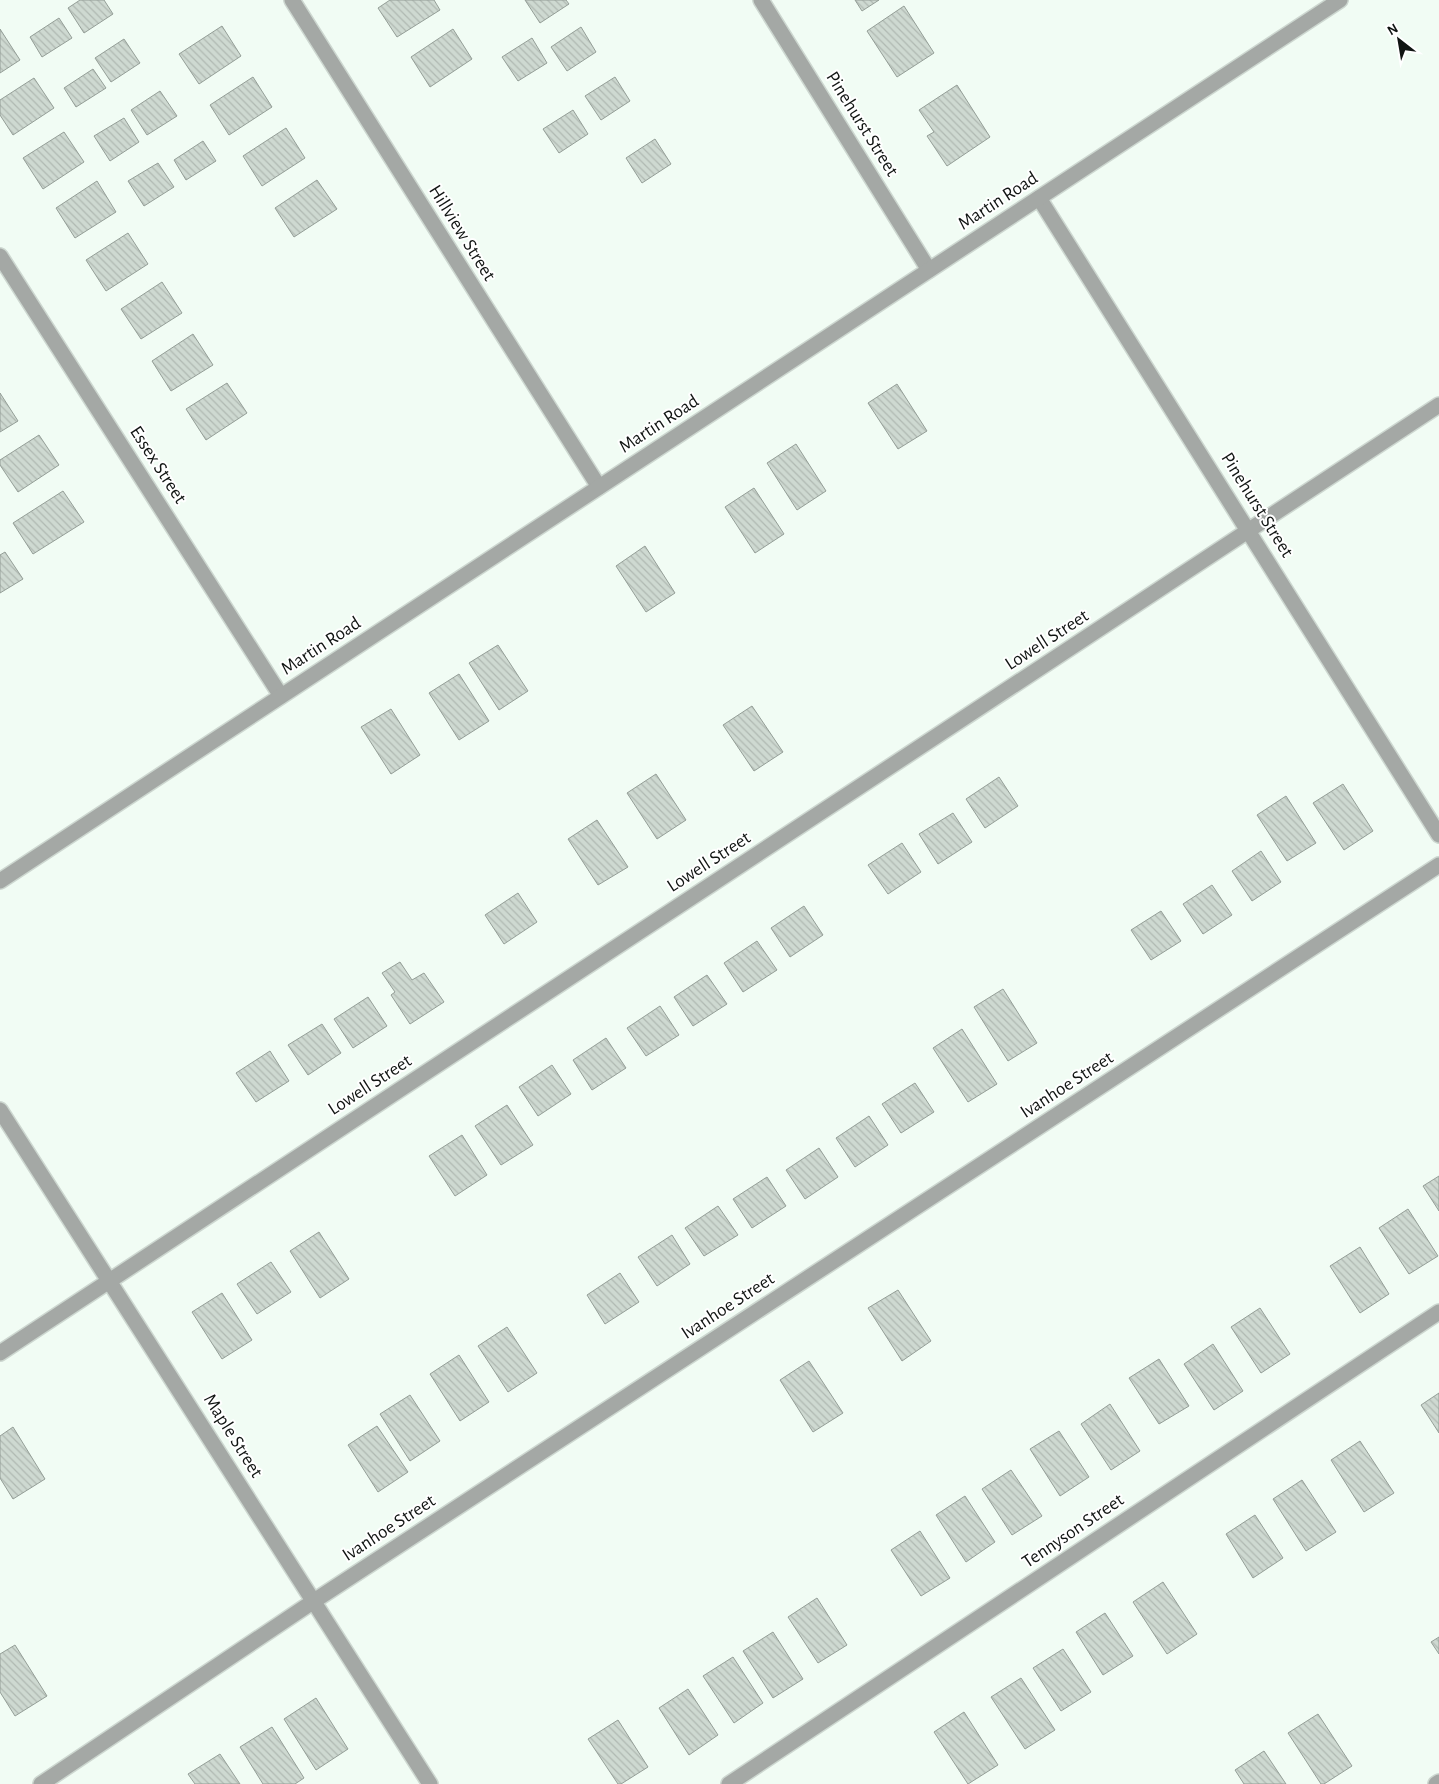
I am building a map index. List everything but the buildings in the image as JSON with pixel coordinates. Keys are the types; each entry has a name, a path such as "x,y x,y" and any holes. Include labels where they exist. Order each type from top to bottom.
{"street":[{"name":"Hillview Street","path":"292,0 599,487"},
{"name":"Pinehurst Street","path":"761,0 929,270"},
{"name":"Martin Road","path":"0,881 1340,0"},
{"name":"Pinehurst Street","path":"1039,198 1439,835"},
{"name":"Essex Street","path":"0,256 281,696"},
{"name":"Lowell Street","path":"0,1352 1439,405"},
{"name":"Ivanhoe Street","path":"41,1784 314,1601 1439,865"},
{"name":"Maple Street","path":"0,1110 430,1784"},
{"name":"Tennyson Street","path":"729,1784 1439,1312"}]}
